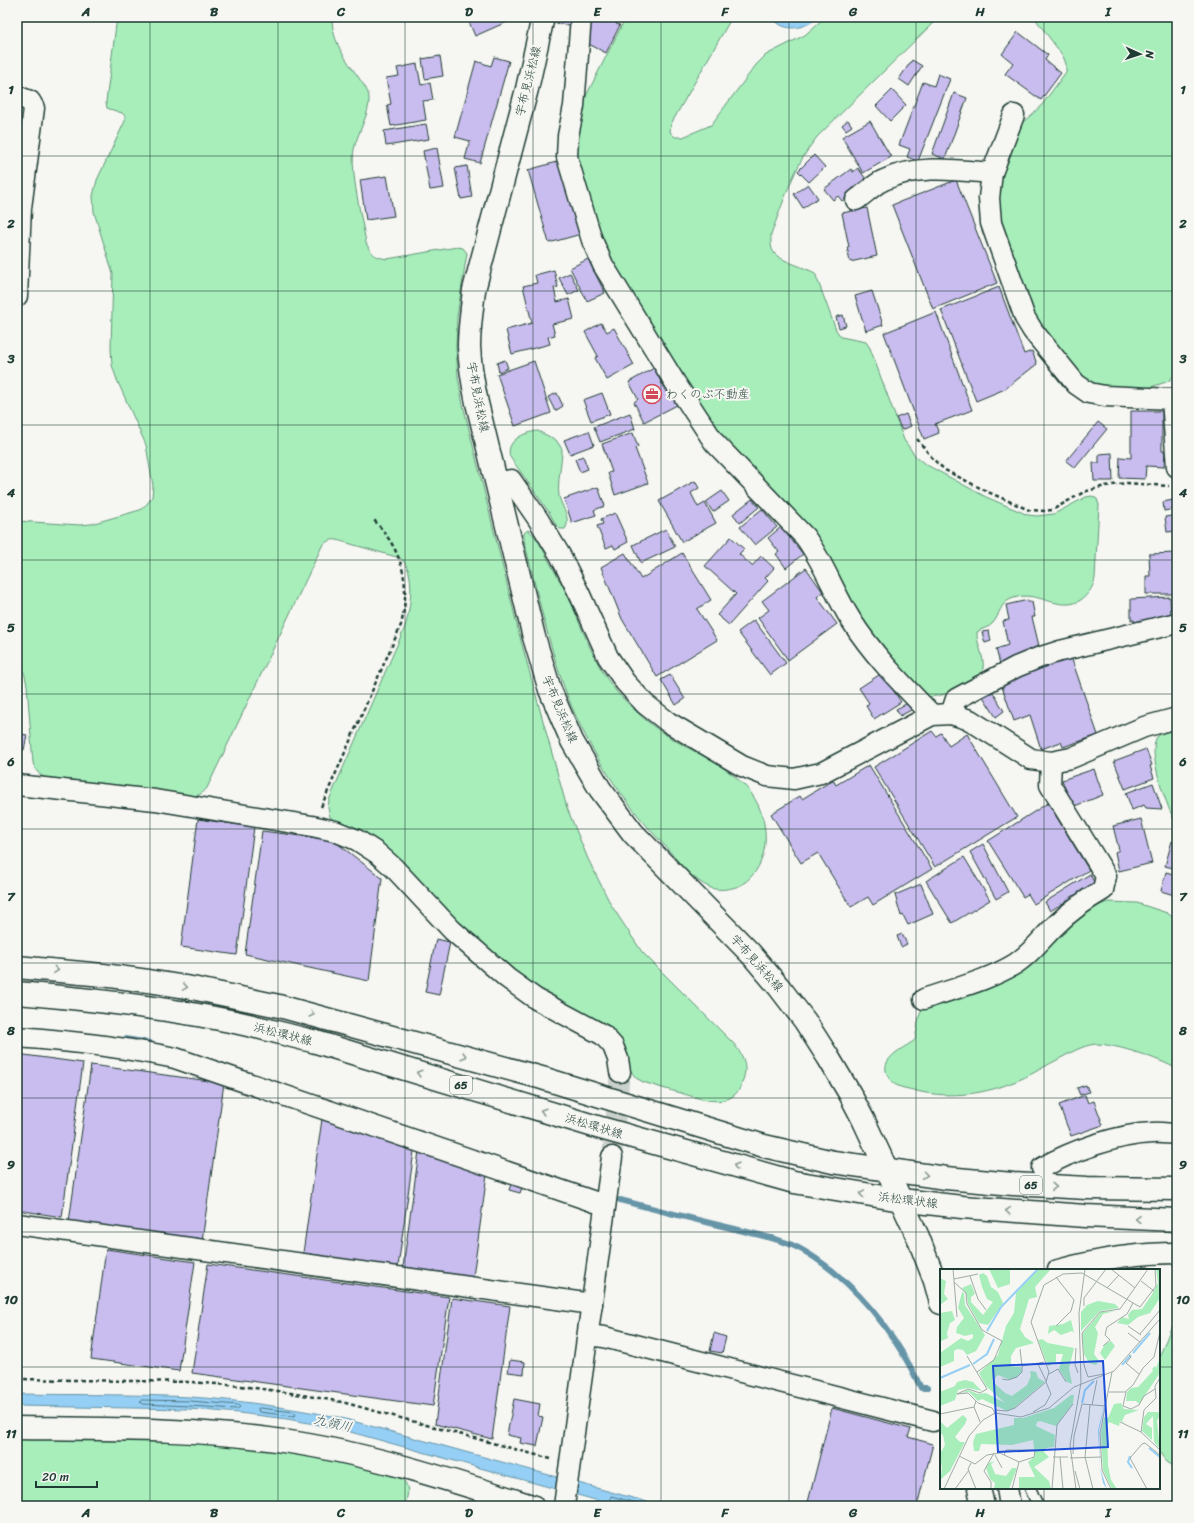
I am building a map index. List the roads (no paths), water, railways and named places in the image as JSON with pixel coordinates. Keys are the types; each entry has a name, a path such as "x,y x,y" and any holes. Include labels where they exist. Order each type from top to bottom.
{"main road":[{"name":"宇布見浜松線","path":"543,17 527,90 474,290 470,318 469,347 472,375 496,483 534,637 550,690 572,741 600,789 634,833 750,954 779,987 804,1021 850,1094 918,1237 935,1281 940,1299"},
{"name":"65","path":"17,967 96,974 148,981 192,988 279,1006 542,1078 764,1146 833,1162 946,1178 1013,1184 1088,1188 1177,1189"},
{"name":"浜松環状線","path":"17,993 78,998 144,1006 223,1020 324,1044 597,1127 809,1185 901,1200 1023,1213 1177,1220"},
{"path":"17,1428 188,1431 284,1441 331,1449 379,1460 532,1506"},
{"path":"979,1489 983,1506"}],"street":[{"path":"581,17 574,106 568,136 567,157 592,240 603,265 676,384 714,442 805,537 817,556 843,607 857,629 903,685 932,715"},
{"path":"17,96 30,100 34,108 21,208 17,296"},
{"path":"1014,115 992,173 989,198 991,223 1025,318 1033,331 1076,384 1089,393 1105,396 1175,395 1177,467"},
{"path":"856,200 883,180 922,170 942,169 992,173"},
{"path":"496,483 511,480 538,519 580,595 608,657 625,682 645,704 668,722 742,766 767,776 794,779 821,773 932,715 951,714 970,720 1031,758 1051,762 1071,758 1144,727 1177,718"},
{"path":"951,714 956,699 1016,667 1060,651 1177,623"},
{"path":"924,999 986,978 1015,964 1036,947 1057,924 1083,902 1103,890 1106,876 1050,785 1051,762"},
{"path":"17,785 155,800 312,826 335,831 357,840 377,853 394,868 452,930 506,978 536,999 603,1035 612,1046 618,1059 620,1072"},
{"path":"17,1037 138,1050 175,1058 595,1202 605,1204"},
{"path":"1042,1168 1070,1154 1128,1135 1153,1132 1177,1134"},
{"path":"565,1500 612,1157"},
{"path":"17,1224 592,1304"},
{"path":"1062,1269 1118,1257 1150,1253 1177,1253"},
{"path":"588,1335 612,1339 933,1421"},
{"path":"1007,1489 1010,1506"}],"lane":[{"path":"1030,1489 1038,1506"}],"water":[{"path":"772,17 818,17 801,27 788,28 782,26"},
{"name":"九領川","path":"17,1394 126,1395 209,1398 246,1402 338,1417 662,1506 617,1506 336,1428 287,1419 189,1409 17,1406"}],"waterway":[{"path":"125,1039 150,1043"},
{"path":"620,1200 788,1243 808,1253 834,1272 861,1297 884,1325 904,1355 921,1388 927,1388"}],"tunnel":[{"path":"612,1157 620,1072"}],"place":[{"name":"わくのぶ不動産","path":"652,394"}]}
